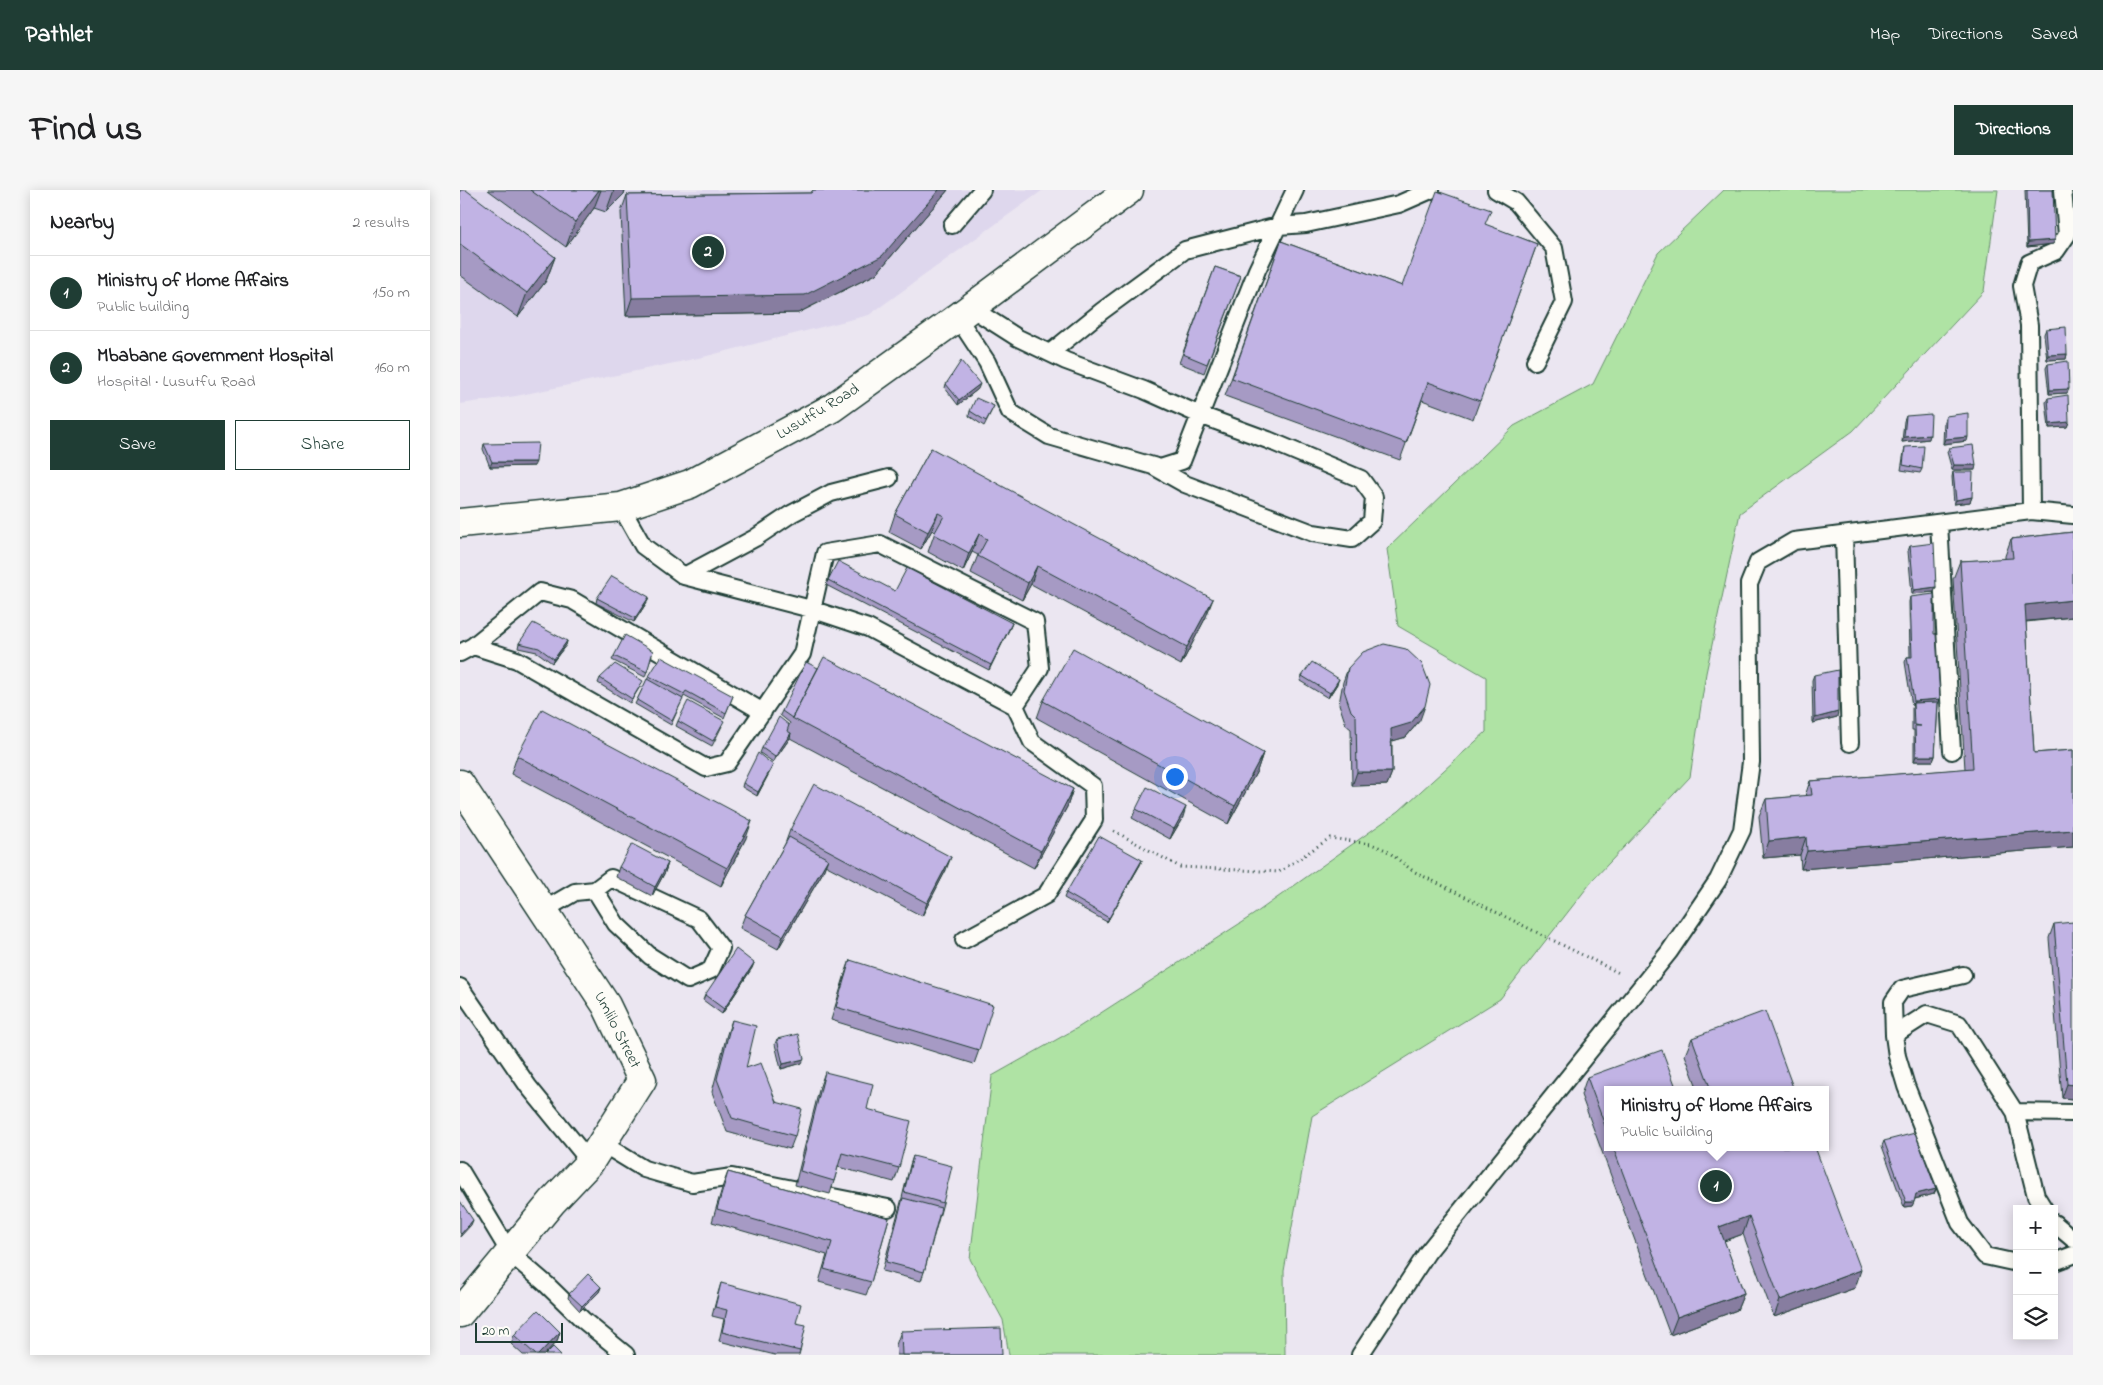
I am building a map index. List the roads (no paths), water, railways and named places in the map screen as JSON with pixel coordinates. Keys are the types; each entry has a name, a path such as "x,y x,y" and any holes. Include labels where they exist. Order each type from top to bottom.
{"street":[{"name":"Lusutfu Road","path":"460,523 621,507 690,484 832,408 964,313 1129,190"},
{"name":"Umlilo Street","path":"460,784 606,1005 642,1080 596,1153 552,1202 460,1313"}],"lane":[{"path":"952,225 982,190"},
{"path":"964,313 1010,412 1049,436 1160,468 1182,461 1257,270 1295,190"},
{"path":"1050,353 1102,310 1185,250 1278,226 1306,224 1399,204 1431,190"},
{"path":"1496,190 1516,202 1554,248 1564,302 1535,361"},
{"path":"2031,512 2029,325 2022,286 2028,263 2056,251 2067,235 2063,190"},
{"path":"964,313 1050,353 1144,390 1200,415 1294,450 1361,479 1374,497 1372,521 1352,539 1313,533 1184,484 1153,466"},
{"path":"684,576 756,538 791,514 831,493 889,478"},
{"path":"621,507 643,546 684,576 811,609 868,628 1014,706 1032,742 1093,786 1094,820 1046,895 964,940"},
{"path":"1360,1355 1427,1253 1669,952 1718,880 1742,830 1751,762 1749,584 1758,562 1794,541 2031,512 2073,515"},
{"path":"1939,523 1952,751"},
{"path":"1844,536 1850,743"},
{"path":"467,649 517,660 706,768 727,763 802,654 825,553 880,544 1034,622 1040,668 1014,706"},
{"path":"467,649 540,592 572,600 763,712"},
{"path":"544,910 575,892 595,890 611,878 699,919 721,948 710,970 688,980 650,956 616,924 595,890"},
{"path":"1962,975 1902,989 1893,1002 1894,1035 1906,1086 1960,1223 1985,1256 2013,1262"},
{"path":"460,988 528,1086 596,1153 692,1183 732,1177 888,1208"},
{"path":"1894,1035 1928,1014 1959,1024 2015,1112 2036,1196 2042,1205"},
{"path":"2015,1112 2073,1113"},
{"path":"460,1170 510,1253 546,1284 583,1320 626,1355"},
{"path":"2058,1227 2073,1240"},
{"path":"2058,1261 2073,1255"}],"place":[{"name":"Mbabane Government Hospital","path":"708,252"},
{"name":"Ministry of Home Affairs","path":"1716,1186"}]}
